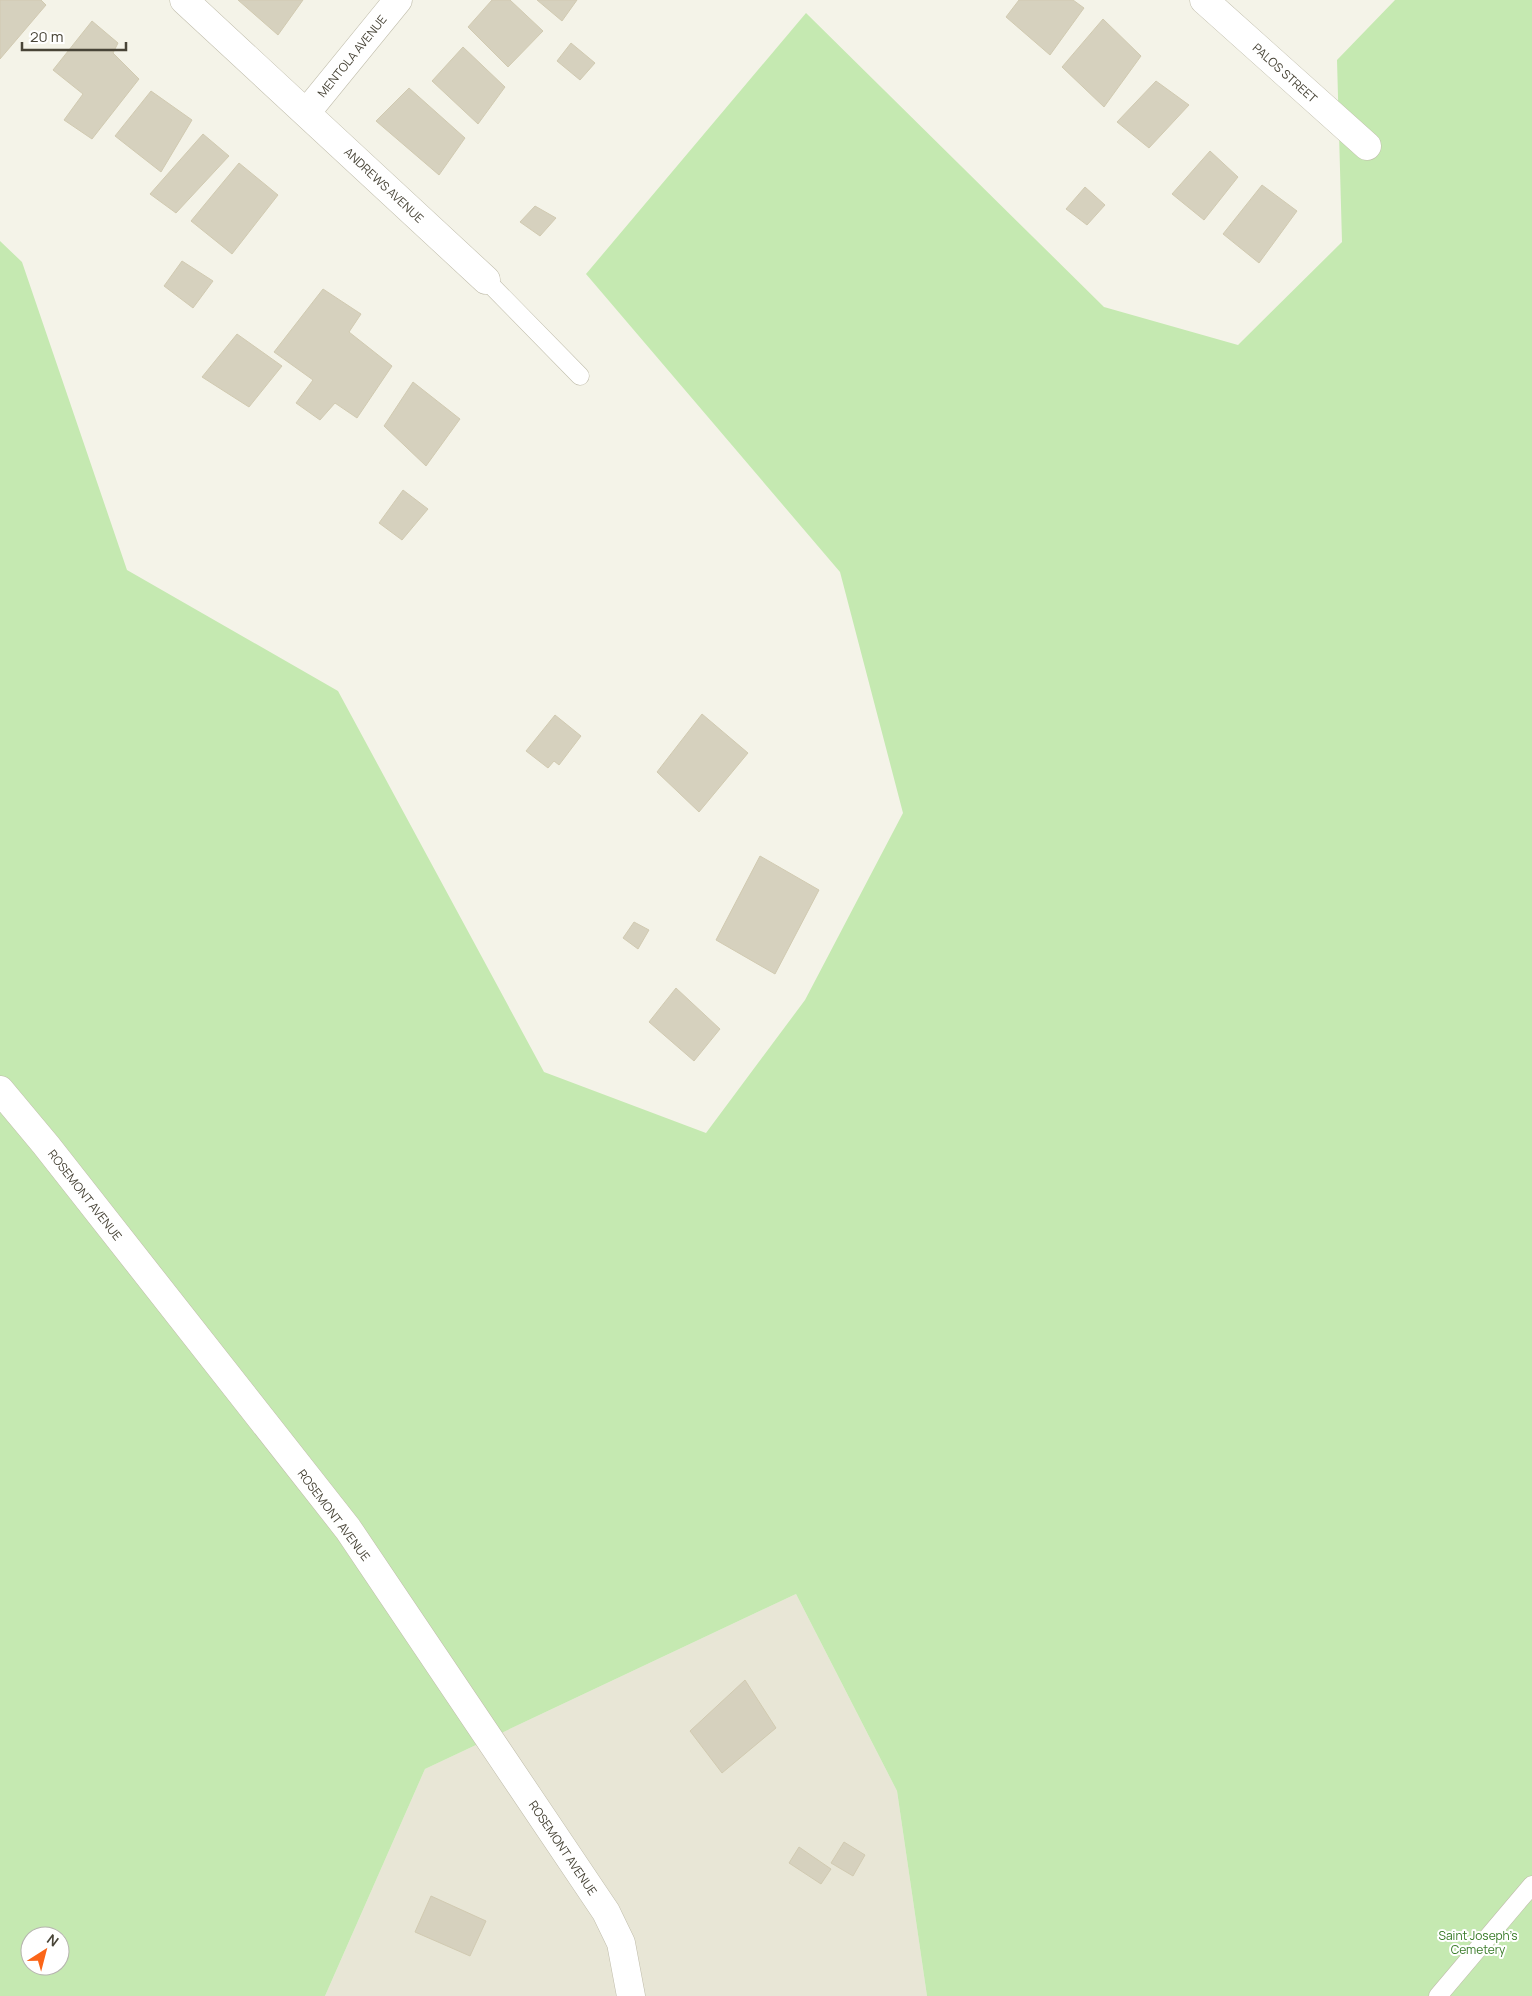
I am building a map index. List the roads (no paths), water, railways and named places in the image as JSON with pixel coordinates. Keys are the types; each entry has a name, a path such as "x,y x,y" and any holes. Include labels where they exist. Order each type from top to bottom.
{"street":[{"name":"ANDREWS AVENUE","path":"184,0 486,280"},
{"name":"MENTOLA AVENUE","path":"306,113 398,0"},
{"name":"PALOS STREET","path":"1204,0 1367,146"},
{"name":"ROSEMONT AVENUE","path":"0,1090 46,1145 348,1529 606,1912 622,1943 631,1996"}],"lane":[{"name":"ANDREWS AVENUE","path":"486,280 580,376"},
{"path":"1438,1996 1532,1885"}],"park label":[{"name":"Saint Joseph’s Cemetery","path":"1478,1942"}]}
